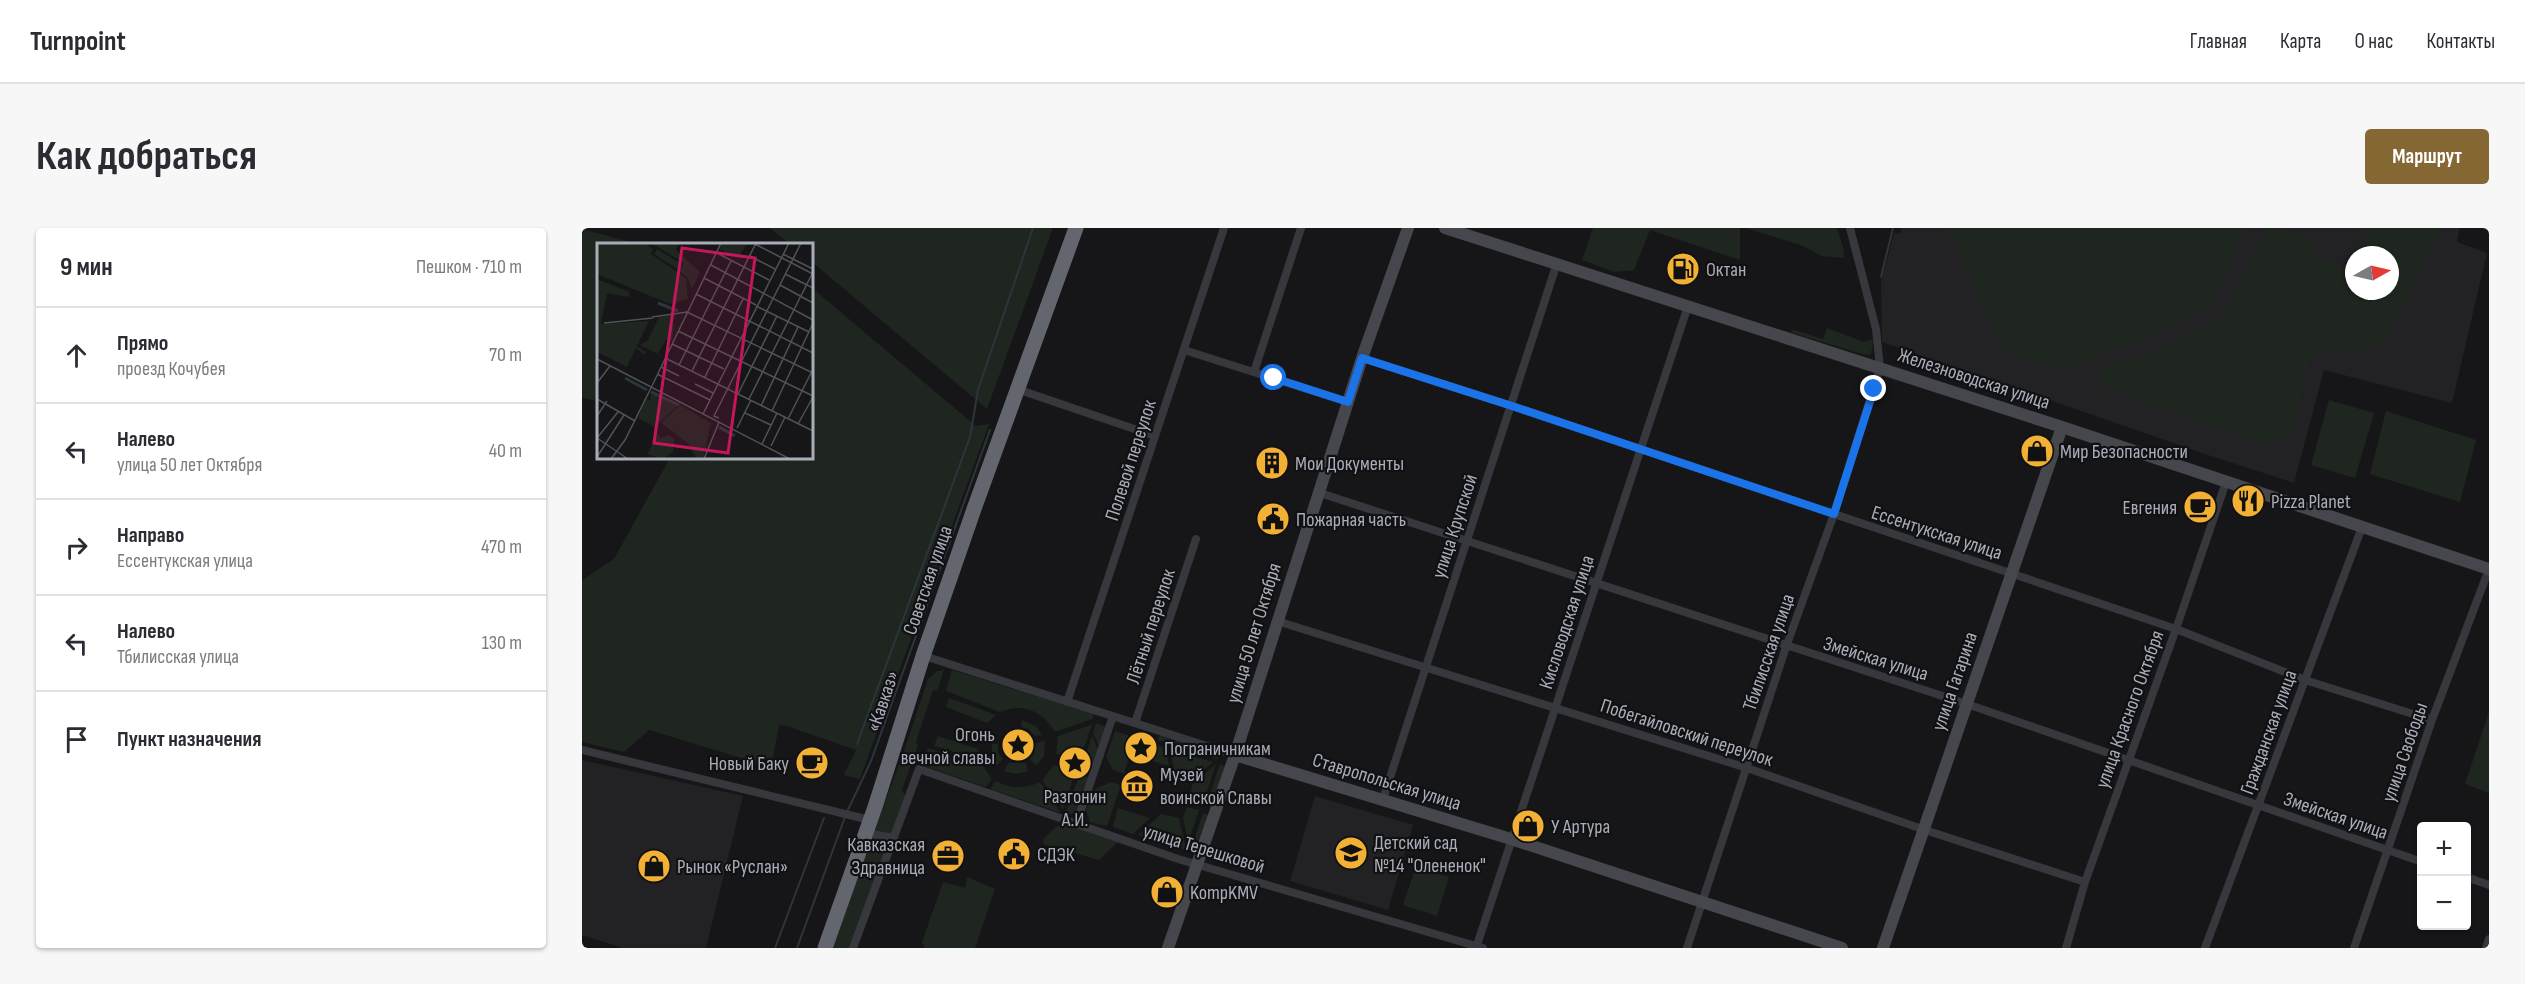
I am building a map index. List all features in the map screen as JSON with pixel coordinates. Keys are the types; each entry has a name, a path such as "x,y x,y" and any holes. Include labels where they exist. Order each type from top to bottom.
{"highway":[{"name":"«Кавказ»","path":"922,656 1067,228"},
{"name":"Советская улица","path":"825,948 922,656 1076,228"},
{"path":"817,948 868,824"}],"main road":[{"name":"улица 50 лет Октября","path":"1168,948 1235,755 1317,492 1408,228"},
{"name":"Железноводская улица","path":"1444,228 2062,427 2489,569"},
{"name":"улица Гагарина","path":"1883,948 2062,427"},
{"name":"Ставропольская улица","path":"1235,755 1511,838 1842,948"}],"street":[{"name":"Полевой переулок","path":"1067,702 1224,228"},
{"path":"1254,372 1301,228"},
{"path":"1850,228 1876,329 1880,368"},
{"name":"улица Крупской","path":"1383,799 1557,263"},
{"name":"Кисловодская улица","path":"1478,947 1511,838 1688,306"},
{"path":"1184,350 1348,402"},
{"name":"Ессентукская улица","path":"1362,358 1512,406 2176,629 2305,680 2432,720"},
{"name":"Тбилисская улица","path":"1687,948 1786,647 1834,514 1880,368"},
{"path":"1017,389 1155,436"},
{"name":"улица Красного Октября","path":"2066,948 2085,882 2226,482"},
{"name":"Змейская улица","path":"1317,492 1598,582 1786,647 1967,704 2417,861"},
{"name":"Гражданская улица","path":"2205,948 2361,527"},
{"name":"Лётный переулок","path":"1135,723 1196,539"},
{"name":"улица Свободы","path":"2354,948 2432,720 2489,569"},
{"name":"Побегайловский переулок","path":"1277,621 1746,768 2085,882"},
{"name":"Ставропольская улица","path":"922,656 1235,755"},
{"path":"1077,822 1113,716"},
{"path":"582,750 868,824 894,838 853,948"},
{"name":"улица Терешковой","path":"894,838 919,768 1077,822 1127,842 1478,947"},
{"path":"2471,879 2489,885"},
{"path":"2486,948 2489,939"}],"shaded area":[{"path":"770,228 1053,228 987,409 813,263 813,243 789,243"},
{"path":"1593,228 1740,228 1740,260 1650,230 1634,270 1614,272 1582,260"},
{"path":"1746,228 1837,228 1844,258 1822,256 1803,246"},
{"path":"1902,228 2460,228 2457,242 2487,253 2452,403 2324,370 2294,483 1882,342 1881,282 1894,233 1900,234"},
{"path":"1949,228 2246,228 2214,295 2202,310 2174,326 2074,367 2055,369 2009,353 1994,332"},
{"path":"2266,228 2273,228 2298,235 2316,244 2315,256 2345,268 2345,300 2399,300 2399,246 2359,246 2367,228 2441,228 2399,315 2379,345 2362,353 2323,353 2308,362 2294,429 2285,439 2265,445 2104,386 2098,375 2102,370 2153,351 2206,325 2230,303 2241,285"},
{"path":"582,229 634,243 597,243 597,401 582,398"},
{"path":"813,289 976,426 989,424 860,779 844,775 856,750 784,725 779,726 771,767 649,730 624,752 582,742 582,580 614,559 669,459 813,459"},
{"path":"1827,328 1864,342 1871,339 1873,342 1871,354 1865,355 1790,332 1794,330 1823,339"},
{"path":"2329,400 2374,413 2355,478 2311,465"},
{"path":"2386,411 2476,440 2460,502 2370,474"},
{"path":"944,670 937,691 933,690 916,742 918,745 902,790 907,797 850,948 830,948 902,757 928,679 937,671"},
{"path":"952,670 1094,714 1092,719 1055,732 1044,719 1031,710 1016,708 1000,712 946,691"},
{"path":"949,698 996,715 987,723 946,707"},
{"path":"2489,712 2489,793 2465,784"},
{"path":"1022,720 1036,726 1042,735 1035,736 1028,729 1021,727"},
{"path":"1096,723 1107,727 1100,749 1093,733"},
{"path":"1092,725 1079,761 1056,754 1058,736"},
{"path":"1115,731 1135,738 1124,774 1113,770 1106,757"},
{"path":"1160,735 1220,754 1217,759 1158,740"},
{"path":"938,736 978,749 981,760 934,746"},
{"path":"1092,736 1099,752 1094,767 1083,762"},
{"path":"1140,740 1166,748 1169,766 1136,756"},
{"path":"1045,741 1044,756 1036,766 1030,759 1034,754 1036,743"},
{"path":"992,744 998,744 998,753 1003,759 997,766 992,757"},
{"path":"928,748 983,766 992,779 986,787 921,765"},
{"path":"1170,750 1213,762 1189,782 1176,778"},
{"name":"Рынок «Руслан»","path":"582,760 743,796 706,948 623,948 582,935"},
{"path":"1008,763 1026,763 1028,771 1016,774 1004,771"},
{"path":"1216,764 1204,801 1190,797 1192,785"},
{"path":"1220,764 1225,766 1213,804 1207,803"},
{"path":"1054,765 1075,773 1063,810 1042,780"},
{"path":"1080,774 1091,778 1080,809 1070,815 1065,814"},
{"path":"996,781 1007,786 1018,787 1040,782 1061,813 990,789"},
{"path":"1111,782 1121,785 1107,826 1090,822 1086,810 1095,789"},
{"name":"Детский сад №14 \"Олененок\"","path":"1315,796 1413,825 1388,910 1290,881"},
{"path":"1187,807 1199,810 1188,843 1183,817"},
{"path":"1118,808 1150,818 1133,834 1113,827"},
{"path":"1203,813 1210,815 1201,842 1190,852"},
{"path":"1161,814 1179,818 1186,850 1138,835"},
{"path":"1063,821 1118,842 1099,860 1043,844 1044,838"},
{"path":"1418,860 1438,867 1436,873 1449,877 1437,916 1403,905"},
{"path":"967,877 995,889 975,948 925,948 922,942 943,882 965,888"}],"waterway":[{"path":"857,744 970,437 978,390 1033,228"},
{"path":"1881,277 1893,228"},
{"path":"847,812 871,761 990,430"},
{"path":"797,948 845,817"},
{"path":"775,948 824,818"}],"place":[{"name":"Октан","path":"1683,269"},
{"name":"Мир Безопасности","path":"2037,451"},
{"name":"Мои Документы","path":"1272,463"},
{"name":"Pizza Planet","path":"2248,501"},
{"name":"Евгения","path":"2200,507"},
{"name":"Пожарная часть","path":"1273,519"},
{"name":"Огонь вечной славы","path":"1018,745"},
{"name":"Пограничникам","path":"1141,748"},
{"name":"Новый Баку","path":"812,763"},
{"name":"Разгонин А.И.","path":"1075,763"},
{"name":"Музей воинской Славы","path":"1137,786"},
{"name":"У Артура","path":"1528,826"},
{"name":"Детский сад №14 \"Олененок\"","path":"1351,853"},
{"name":"СДЭК","path":"1014,854"},
{"name":"Кавказская Здравница","path":"948,856"},
{"name":"Рынок «Руслан»","path":"654,866"},
{"name":"KompKMV","path":"1167,892"}],"route":[{"path":"1274,378 1348,402 1362,358 1834,514 1874,389"}]}
